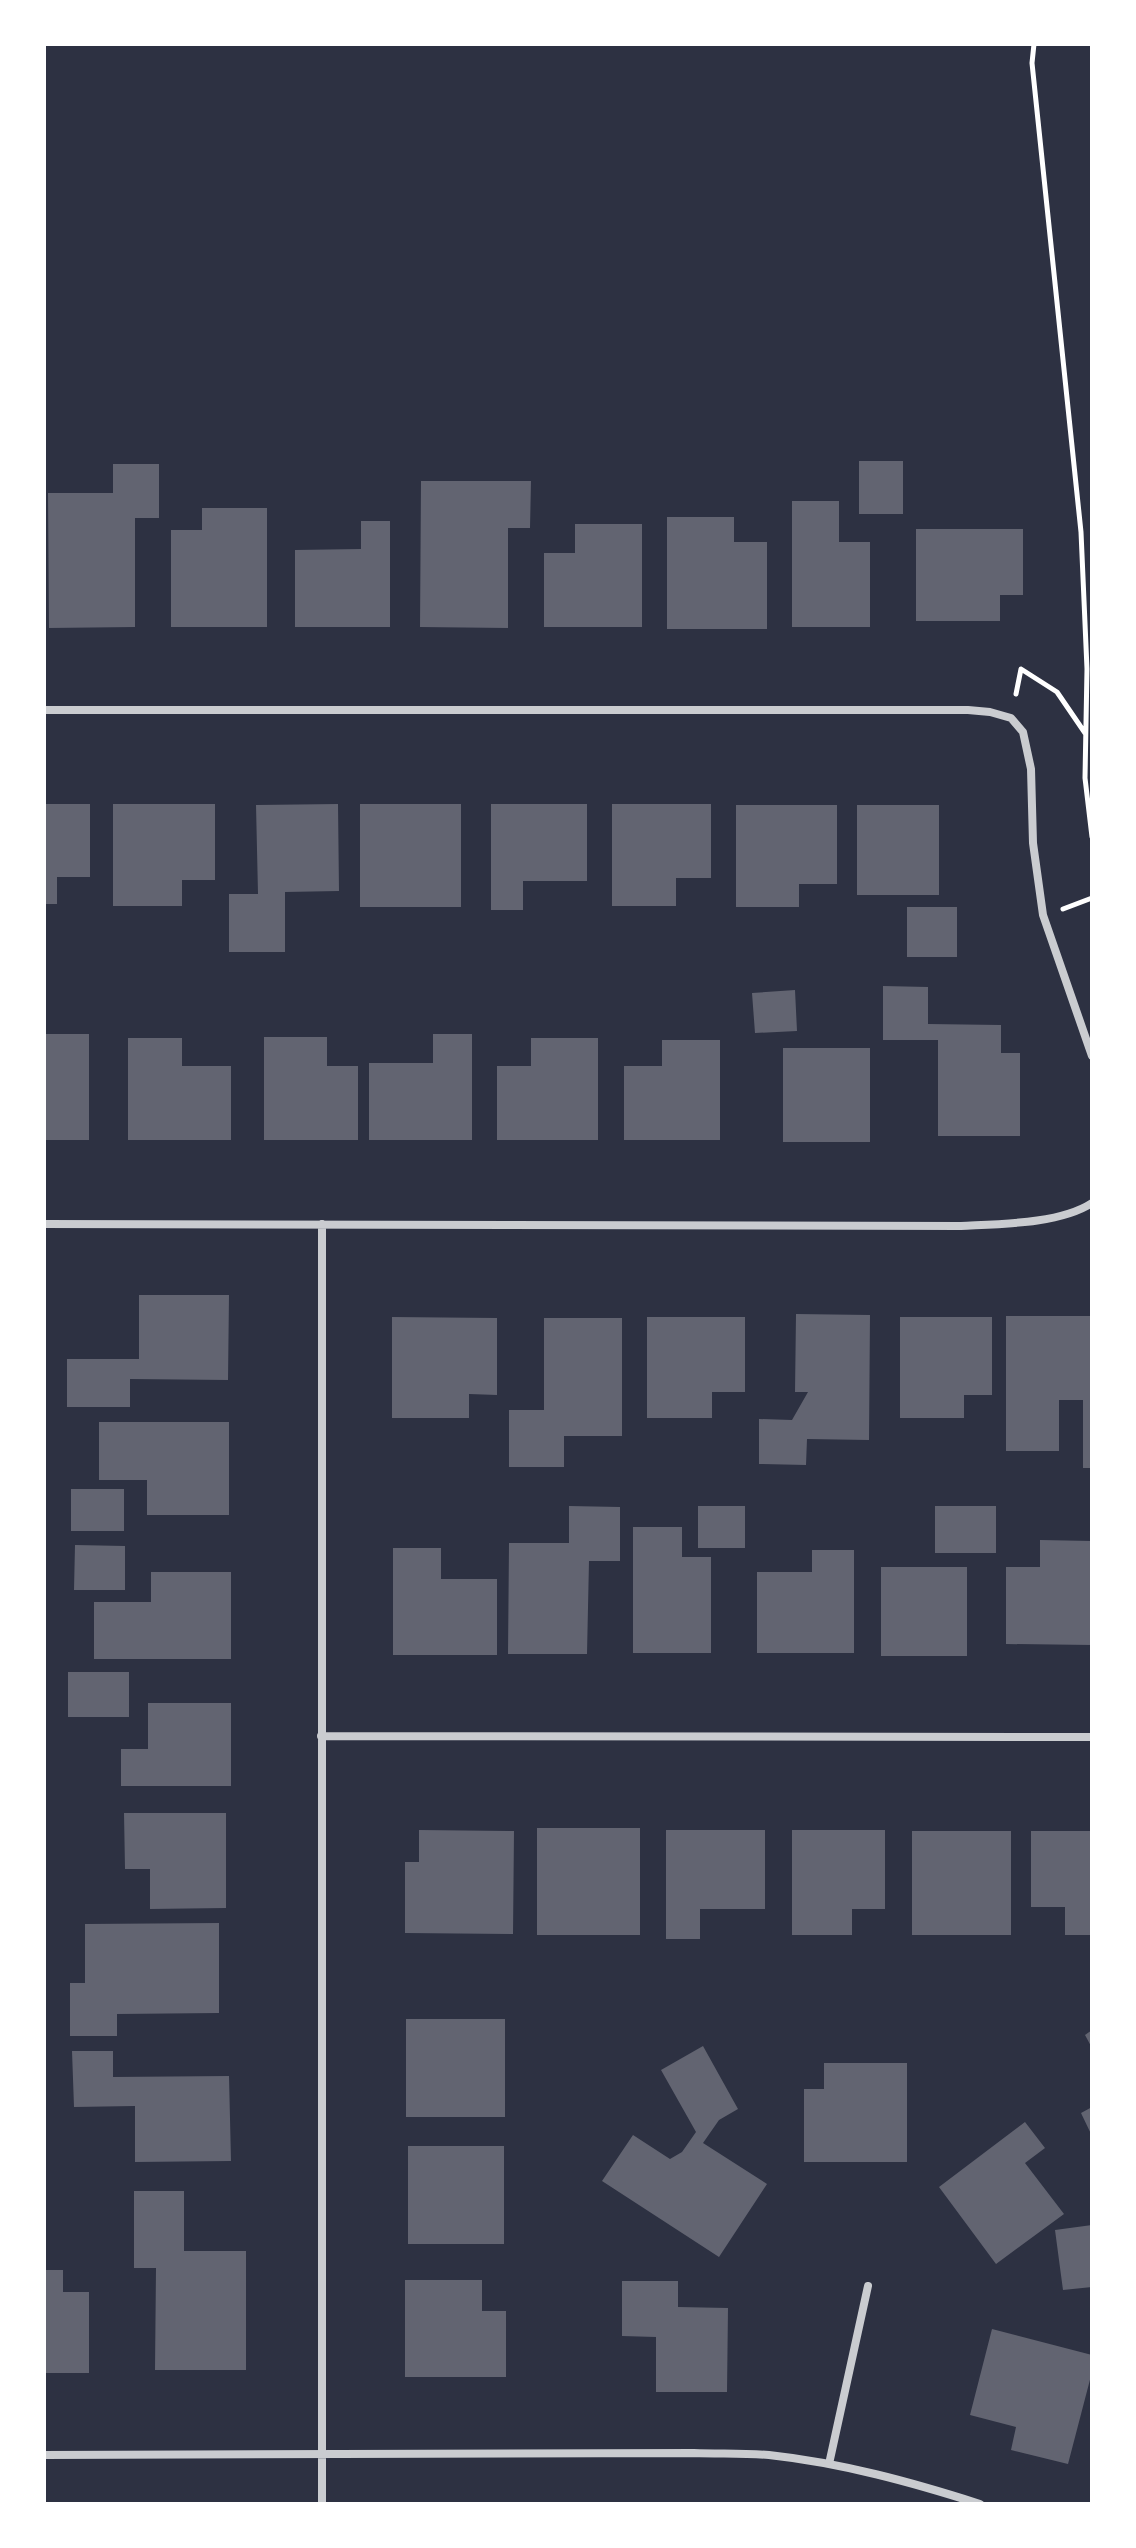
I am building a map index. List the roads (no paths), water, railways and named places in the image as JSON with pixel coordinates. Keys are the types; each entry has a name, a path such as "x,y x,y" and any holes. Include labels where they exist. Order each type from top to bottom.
{"street":[{"path":"44,710 968,710 1011,718 1023,732 1031,769 1033,843 1043,915 1092,1056"},
{"path":"44,1224 961,1226 1021,1223 1081,1210 1092,1203"},
{"path":"322,1224 322,2504"},
{"path":"321,1736 1092,1737"},
{"path":"829,2464 868,2286"},
{"path":"44,2455 767,2455 888,2476 980,2504"}]}
